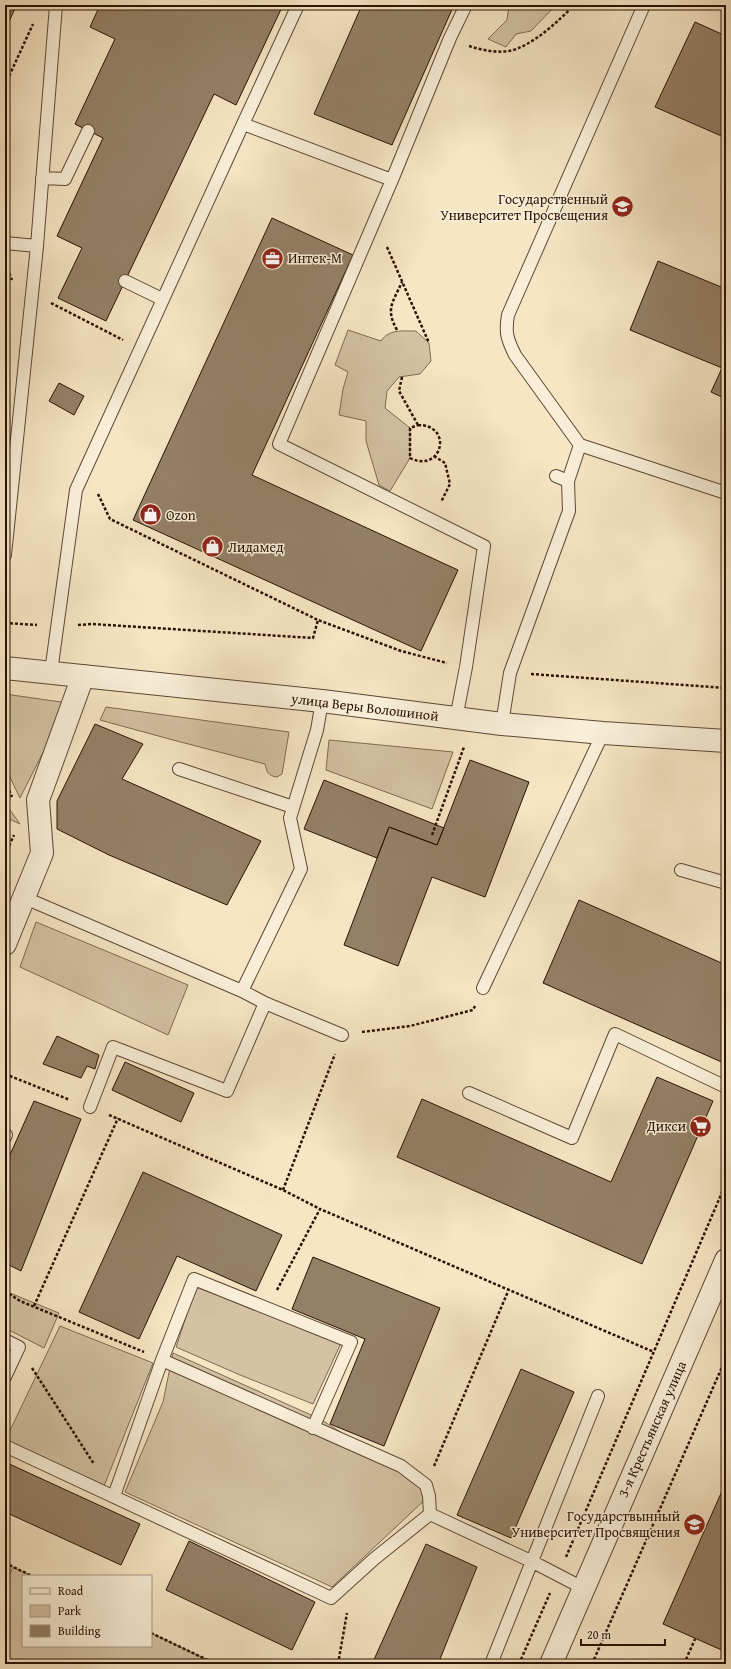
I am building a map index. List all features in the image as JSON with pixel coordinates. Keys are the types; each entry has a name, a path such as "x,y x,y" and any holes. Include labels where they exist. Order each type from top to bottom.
{"street":[{"name":"улица Веры Волошиной","path":"5,668 322,701 502,724 603,733 726,741"},
{"path":"5,944 25,898 42,853 38,800 83,676"},
{"name":"3-я Крестьянская улица","path":"551,1664 726,1260"}],"lane":[{"path":"5,555 37,246 56,5"},
{"path":"50,672 76,490 84,468 298,5"},
{"path":"456,719 466,667 484,546 279,444 392,180 450,38 466,5"},
{"path":"644,5 508,315 506,328 508,341 515,355 580,445 726,493"},
{"path":"243,124 392,180"},
{"path":"42,178 65,180 88,131"},
{"path":"5,243 37,246"},
{"path":"125,281 162,299"},
{"path":"502,724 510,673 569,511 568,481 580,445"},
{"path":"556,476 568,481"},
{"path":"242,991 300,869 290,818 316,730 322,701"},
{"path":"483,988 603,733"},
{"path":"179,769 294,807"},
{"path":"681,870 726,883"},
{"path":"25,898 342,1035"},
{"path":"90,1107 113,1047 227,1091 266,1003"},
{"path":"469,1093 572,1138 615,1034 726,1087"},
{"path":"114,1496 162,1360 194,1279 351,1342 313,1428"},
{"path":"5,1340 19,1347 5,1377"},
{"path":"162,1360 400,1466 426,1485 429,1496 430,1514"},
{"path":"491,1664 598,1396"},
{"path":"5,1446 331,1598 374,1559 430,1514"},
{"path":"430,1514 558,1574 583,1588"}],"path":[{"path":"450,38 482,50 498,52 510,51 535,39 560,19 574,5"},
{"path":"5,86 33,22"},
{"path":"372,226 381,233 429,344"},
{"path":"397,330 391,320 391,306 402,282"},
{"path":"32,294 140,348"},
{"path":"402,377 399,391 418,425"},
{"path":"418,425 426,425 434,429 439,436 440,445 438,452 434,456 425,461 417,461 410,458 410,428 418,425"},
{"path":"433,521 450,484 445,463 434,456"},
{"path":"84,468 110,519 318,620 401,652 466,667"},
{"path":"5,624 57,626 92,624 313,638 318,620"},
{"path":"510,673 726,688"},
{"path":"432,835 464,748"},
{"path":"283,1190 342,1035 410,1026 472,1010 483,988"},
{"path":"5,1074 118,1118 283,1190 320,1209 654,1352"},
{"path":"34,1306 118,1118"},
{"path":"520,1664 726,1183"},
{"path":"268,1308 320,1209"},
{"path":"426,1485 509,1289"},
{"path":"5,1291 20,1301 162,1360"},
{"path":"19,1347 114,1496"},
{"path":"592,1664 726,1358"},
{"path":"5,1563 30,1575"},
{"path":"338,1664 352,1579"},
{"path":"152,1633 216,1664"},
{"path":"684,1664 695,1639"}],"green space":[{"path":"509,5 556,5 531,31 516,34 506,47 488,39 507,20"},
{"path":"348,330 381,341 388,334 401,331 416,331 429,343 431,361 420,374 399,377 387,391 385,408 410,428 410,458 390,491 379,485 366,441 366,421 339,415 343,389 348,372 335,365"},
{"path":"5,694 68,703 20,798 5,767"},
{"path":"106,707 289,732 282,774 277,777 272,776 267,771 265,764 100,720"},
{"path":"329,740 453,752 432,809 326,770"},
{"path":"5,803 20,824 5,817"},
{"path":"36,922 188,985 168,1035 20,967"},
{"path":"196,1287 342,1341 313,1404 240,1375 176,1347"},
{"path":"5,1291 59,1313 44,1348 5,1328"},
{"path":"60,1326 153,1363 102,1491 5,1441"},
{"path":"173,1353 320,1419 407,1474 429,1496 332,1587 125,1492 163,1402"},
{"path":"13,1567 30,1575 22,1575 22,1647 152,1647 152,1633 216,1664 5,1664 5,1584"}],"building":[{"path":"5,5 16,6 5,31"},
{"path":"100,5 283,5 236,105 214,94 106,321 58,298 82,248 57,236 103,138 75,124 115,39 90,27"},
{"path":"362,5 454,5 392,145 314,114"},
{"path":"695,22 726,36 726,138 655,107"},
{"path":"272,218 353,255 252,475 458,570 421,651 133,520"},
{"path":"658,261 726,289 726,399 711,392 722,368 630,330"},
{"path":"59,383 84,396 74,415 49,401"},
{"path":"95,724 143,744 122,779 261,841 227,905 109,855 57,829 57,801"},
{"path":"470,760 529,782 485,897 432,877 398,966 344,945 389,827 437,845"},
{"path":"324,780 444,828 437,845 389,827 377,858 304,829"},
{"path":"579,900 726,965 726,1064 543,983"},
{"path":"57,1036 99,1055 95,1069 87,1066 81,1078 43,1064"},
{"path":"125,1062 194,1093 181,1122 112,1090"},
{"path":"657,1077 713,1101 642,1264 397,1157 422,1099 611,1182"},
{"path":"34,1101 81,1119 21,1271 5,1263 5,1166"},
{"path":"143,1172 282,1235 256,1291 177,1256 139,1339 79,1312"},
{"path":"313,1257 440,1308 384,1446 330,1424 365,1339 292,1309"},
{"path":"521,1369 574,1392 511,1538 457,1515"},
{"path":"5,1462 140,1524 121,1565 5,1512"},
{"path":"726,1482 726,1652 663,1624"},
{"path":"189,1541 315,1602 292,1650 166,1590"},
{"path":"426,1544 477,1567 438,1664 372,1664"}],"place":[{"name":"Государственный Университет Просвещения","path":"623,207"},
{"name":"Интек-М","path":"273,258"},
{"name":"Ozon","path":"151,515"},
{"name":"Лидамед","path":"213,547"},
{"name":"Дикси","path":"701,1126"},
{"name":"Государствынный Университет Просвящения","path":"695,1524"}]}
